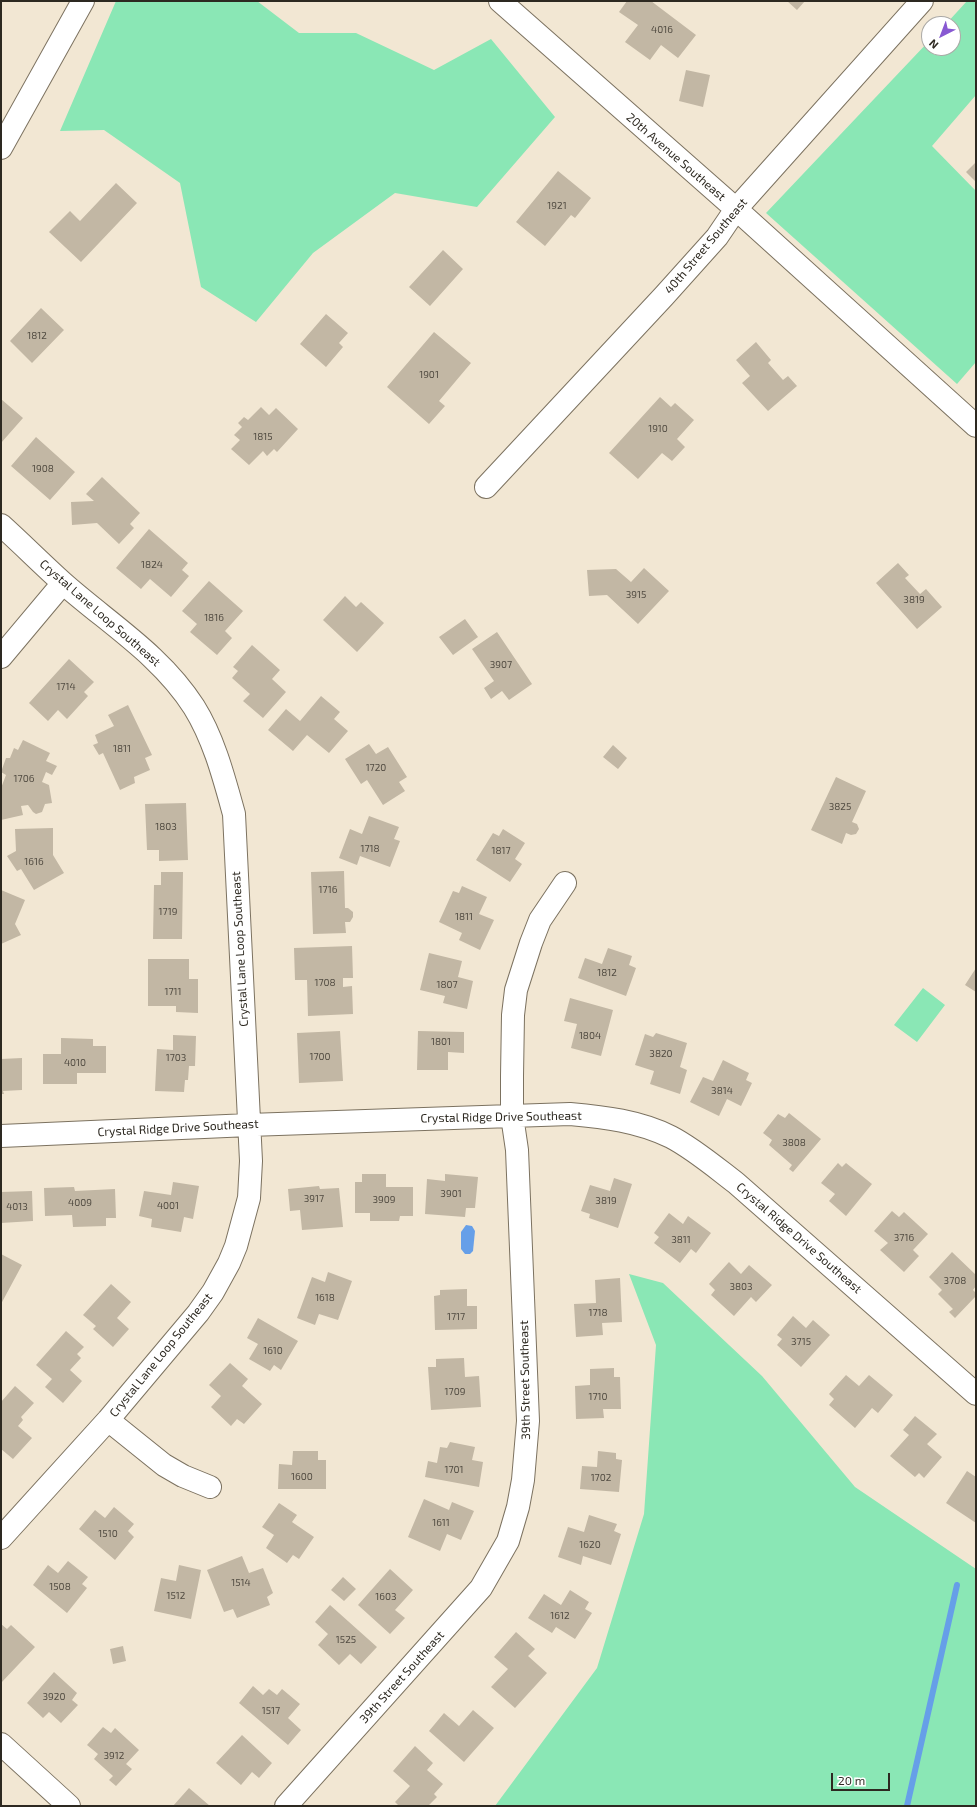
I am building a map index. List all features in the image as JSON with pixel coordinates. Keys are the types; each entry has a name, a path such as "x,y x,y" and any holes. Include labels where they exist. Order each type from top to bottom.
{"street":[{"path":"1,148 83,1"},
{"name":"20th Avenue Southeast","path":"500,1 974,419"},
{"name":"40th Street Southeast","path":"486,487 717,237 736,209 922,1"},
{"name":"Crystal Lane Loop Southeast","path":"1,525 63,583 140,645 178,682 195,708 219,761 234,814 248,1125 251,1161 249,1198 236,1246 230,1263 213,1292 198,1314 108,1420 1,1538"},
{"path":"1,657 63,583"},
{"name":"39th Street Southeast","path":"286,1806 477,1593 496,1564 508,1541 518,1507 523,1480 528,1421 517,1150 512,1116 513,1015 516,990 530,942 540,920 565,883"},
{"name":"Crystal Ridge Drive Southeast","path":"1,1136 248,1125 570,1114 611,1117 671,1137 736,1183 976,1394"},
{"name":"Crystal Lane Loop Southeast","path":"108,1420 164,1465 183,1476 210,1487"},
{"path":"1,1744 69,1806"}],"green space":[{"path":"116,1 257,1 299,33 356,33 434,70 491,39 555,117 477,207 395,193 313,253 256,322 201,287 180,183 104,130 60,131"},
{"path":"967,1 976,1 976,95 932,146 976,191 976,362 957,384 766,213 921,49 921,56 961,56 961,16 953,16"},
{"path":"923,988 945,1005 917,1042 894,1025"},
{"path":"629,1274 663,1283 762,1376 855,1487 976,1569 976,1806 495,1806 597,1668 644,1514 656,1345"}],"water":[{"path":"466,1225 472,1226 475,1231 473,1251 470,1254 465,1254 461,1249 461,1232"}],"building":[{"path":"627,1 651,1 696,35 678,58 661,45 650,60 625,42 638,25 619,12"},
{"path":"787,1 805,1 797,10"},
{"path":"686,70 710,75 703,107 679,101"},
{"path":"976,162 976,182 966,172"},
{"path":"558,171 591,198 575,218 571,215 545,246 516,222"},
{"path":"116,183 137,203 81,262 49,232 70,211 80,221"},
{"path":"443,250 463,269 430,306 409,287"},
{"path":"41,308 64,330 32,363 10,341"},
{"path":"326,314 348,333 339,343 343,347 326,367 300,344"},
{"path":"434,332 471,363 439,401 445,406 429,424 387,387"},
{"path":"756,342 771,360 768,363 783,380 788,376 797,386 768,411 742,383 750,376 736,360"},
{"path":"660,397 671,407 675,403 694,420 677,439 685,447 672,461 662,453 638,479 609,453"},
{"path":"1,399 23,418 1,443"},
{"path":"261,407 269,415 276,408 298,429 277,452 274,449 267,456 263,451 249,465 231,449 240,440 234,435 242,427 238,423 244,417 248,420"},
{"path":"36,437 75,472 50,500 11,466"},
{"path":"102,477 140,513 130,524 134,528 119,544 97,523 72,525 71,502 94,501 86,494"},
{"path":"149,529 188,563 182,570 189,576 171,597 150,579 141,589 116,568"},
{"path":"898,563 909,575 905,578 920,594 926,589 942,607 917,629 876,583"},
{"path":"644,568 669,591 638,624 607,595 589,596 587,570 616,569 631,582"},
{"path":"209,581 243,611 225,631 232,638 217,655 190,632 197,624 182,611"},
{"path":"345,596 356,607 361,602 384,623 357,652 323,620"},
{"path":"465,619 478,637 453,655 439,637"},
{"path":"497,632 532,684 509,700 502,691 491,699 484,688 494,681 472,649"},
{"path":"252,645 280,670 272,679 286,692 263,718 243,701 250,694 232,678 238,671 233,667"},
{"path":"69,659 94,682 84,692 88,696 67,719 58,710 48,721 29,703"},
{"path":"321,696 340,712 334,719 348,731 329,753 307,735 293,751 268,730 286,709 300,721"},
{"path":"128,705 152,755 145,758 150,770 134,777 135,783 120,790 103,753 99,755 93,745 98,743 95,735 114,726 108,715"},
{"path":"23,740 50,753 46,761 57,766 52,775 46,772 42,782 49,785 52,803 45,804 42,812 36,814 28,805 21,806 23,815 1,820 1,788 6,775 1,772 6,758 10,758 14,748 18,750"},
{"path":"369,744 376,754 388,747 407,777 399,782 405,791 383,805 367,780 361,784 345,759"},
{"path":"613,745 627,758 618,769 603,757"},
{"path":"836,777 866,791 852,822 857,824 859,829 856,834 851,835 846,833 842,844 811,830"},
{"path":"186,803 188,860 159,861 159,850 147,850 145,804"},
{"path":"369,816 399,827 394,839 400,841 390,867 360,856 357,865 339,858 350,829 362,834"},
{"path":"53,828 53,855 64,873 34,890 21,869 17,871 7,856 16,851 15,829"},
{"path":"503,829 525,843 515,859 522,864 510,882 476,860 493,833 499,836"},
{"path":"344,871 345,908 348,908 353,912 353,917 350,922 345,922 346,933 313,934 311,872"},
{"path":"161,872 183,872 182,939 153,939 154,885 161,885"},
{"path":"462,886 487,897 479,914 494,920 480,950 459,940 462,933 439,922 453,891 459,893"},
{"path":"1,890 25,900 15,924 21,935 1,944"},
{"path":"352,946 353,978 343,978 343,987 352,986 353,1014 308,1016 307,980 295,980 294,948"},
{"path":"608,948 632,956 629,965 636,968 626,996 578,978 585,958 602,964"},
{"path":"429,953 462,961 458,977 473,981 467,1009 443,1003 445,996 420,990"},
{"path":"148,959 189,959 189,979 198,979 198,1013 176,1012 176,1006 148,1006"},
{"path":"976,968 976,992 965,985"},
{"path":"570,998 613,1010 601,1056 571,1048 577,1024 564,1021"},
{"path":"340,1031 343,1081 299,1083 297,1033"},
{"path":"418,1031 464,1032 464,1053 448,1052 448,1070 417,1070"},
{"path":"656,1033 687,1043 680,1067 687,1070 680,1094 650,1084 654,1071 635,1065 645,1034 653,1037"},
{"path":"173,1035 196,1036 195,1066 189,1066 188,1080 185,1080 184,1092 155,1091 157,1049 173,1050"},
{"path":"61,1038 93,1039 93,1046 106,1046 106,1073 77,1073 77,1084 43,1084 43,1054 61,1054"},
{"path":"22,1058 22,1090 3,1091 4,1094 1,1094 1,1059"},
{"path":"723,1060 749,1073 746,1080 752,1083 741,1106 727,1099 719,1116 690,1102 703,1077 713,1081"},
{"path":"789,1113 821,1139 793,1172 789,1169 792,1165 769,1145 772,1140 763,1133 778,1114 785,1118"},
{"path":"838,1163 842,1167 846,1163 872,1184 846,1216 829,1201 835,1194 821,1183"},
{"path":"362,1174 386,1174 386,1187 413,1187 413,1216 400,1216 399,1221 370,1221 370,1213 355,1213 355,1182 362,1182"},
{"path":"445,1174 478,1177 475,1208 466,1208 465,1217 425,1214 427,1179 445,1181"},
{"path":"614,1178 632,1184 618,1228 589,1218 590,1214 581,1211 590,1185 610,1191"},
{"path":"173,1182 199,1186 193,1219 184,1217 181,1232 151,1227 152,1219 139,1216 144,1191 171,1195"},
{"path":"319,1186 320,1189 339,1188 343,1227 302,1230 300,1210 290,1211 288,1189"},
{"path":"74,1187 75,1191 115,1189 116,1218 106,1218 106,1226 73,1227 72,1215 45,1216 44,1188"},
{"path":"32,1191 33,1221 1,1223 1,1192"},
{"path":"892,1211 899,1217 904,1212 928,1234 913,1250 919,1256 904,1272 880,1250 888,1243 874,1231"},
{"path":"669,1213 683,1224 688,1216 711,1233 696,1253 691,1249 680,1263 654,1243 659,1237 654,1233"},
{"path":"952,1252 976,1275 976,1286 973,1290 976,1293 976,1296 955,1318 949,1312 953,1309 938,1294 942,1290 929,1277"},
{"path":"1,1254 22,1265 1,1304"},
{"path":"729,1262 741,1274 749,1265 772,1285 756,1302 751,1297 734,1316 711,1295 715,1290 709,1284"},
{"path":"328,1272 352,1281 338,1320 319,1314 315,1325 297,1318 312,1277 325,1282"},
{"path":"620,1278 622,1322 602,1323 603,1335 576,1337 574,1304 596,1303 595,1280"},
{"path":"111,1284 131,1302 117,1318 129,1329 113,1347 93,1329 96,1326 83,1315"},
{"path":"467,1289 467,1306 477,1306 477,1329 435,1330 434,1296 440,1295 440,1290"},
{"path":"793,1316 806,1328 813,1320 830,1335 801,1367 777,1345 782,1339 777,1335"},
{"path":"258,1318 298,1341 281,1370 274,1365 270,1371 249,1359 258,1344 247,1338"},
{"path":"66,1331 84,1347 77,1354 81,1358 70,1370 82,1381 63,1403 45,1387 52,1379 36,1365"},
{"path":"464,1358 465,1377 479,1376 481,1407 431,1410 428,1367 436,1367 436,1359"},
{"path":"230,1363 248,1379 242,1386 262,1404 244,1424 237,1419 231,1426 211,1407 221,1396 209,1385"},
{"path":"614,1368 614,1377 620,1377 621,1409 603,1409 604,1418 576,1419 575,1386 590,1385 590,1369"},
{"path":"846,1375 859,1386 869,1375 893,1395 878,1413 872,1408 855,1428 829,1405 834,1399 829,1394"},
{"path":"15,1386 34,1403 21,1417 23,1420 18,1426 32,1438 13,1459 1,1449 1,1402"},
{"path":"915,1416 937,1434 927,1444 942,1457 924,1478 919,1473 915,1477 890,1456 909,1435 903,1430"},
{"path":"450,1442 475,1447 472,1460 483,1462 479,1487 425,1477 428,1461 437,1463 440,1447 447,1448"},
{"path":"293,1451 318,1451 318,1460 326,1460 326,1489 278,1489 279,1464 292,1465"},
{"path":"598,1451 616,1453 616,1459 622,1460 619,1492 580,1489 582,1466 597,1467"},
{"path":"967,1471 976,1477 976,1523 946,1503"},
{"path":"424,1499 449,1510 452,1502 474,1511 461,1540 447,1534 440,1551 408,1537"},
{"path":"279,1503 297,1515 292,1522 314,1537 299,1559 293,1555 287,1563 266,1548 274,1535 262,1527"},
{"path":"114,1507 134,1524 128,1531 134,1537 115,1560 79,1529 95,1510 105,1518"},
{"path":"589,1515 617,1524 614,1531 621,1534 611,1565 583,1556 581,1565 558,1557 568,1527 584,1532"},
{"path":"242,1556 249,1573 263,1568 273,1593 267,1597 270,1605 237,1618 233,1609 224,1612 207,1570"},
{"path":"68,1561 88,1577 82,1584 87,1588 67,1613 33,1585 48,1565 58,1573"},
{"path":"179,1565 201,1570 191,1619 154,1611 161,1578 176,1581"},
{"path":"390,1569 413,1590 395,1610 405,1618 390,1634 358,1605"},
{"path":"343,1577 356,1589 344,1601 331,1590"},
{"path":"570,1590 589,1602 585,1609 592,1613 575,1639 556,1627 552,1633 528,1618 544,1594 561,1605"},
{"path":"330,1605 377,1647 361,1664 350,1654 339,1665 318,1645 328,1634 315,1622"},
{"path":"1,1624 7,1629 11,1625 35,1647 1,1683"},
{"path":"516,1632 535,1649 528,1656 547,1673 515,1708 491,1687 508,1669 494,1657"},
{"path":"123,1646 126,1661 113,1664 110,1649"},
{"path":"54,1672 77,1693 72,1700 78,1705 61,1723 49,1712 43,1718 27,1703"},
{"path":"253,1686 263,1695 269,1689 277,1695 282,1689 300,1704 288,1718 301,1730 288,1745 239,1703"},
{"path":"473,1710 494,1728 464,1762 429,1731 444,1713 459,1726"},
{"path":"103,1727 111,1733 115,1728 139,1750 126,1764 132,1769 116,1786 109,1780 113,1776 94,1759 98,1754 87,1745"},
{"path":"242,1735 272,1763 259,1778 252,1772 241,1785 216,1763"},
{"path":"415,1746 433,1763 427,1770 443,1784 434,1794 437,1797 428,1806 399,1806 395,1802 410,1786 393,1771"},
{"path":"189,1788 210,1806 173,1806"}],"waterway":[{"path":"907,1806 957,1585"}]}
